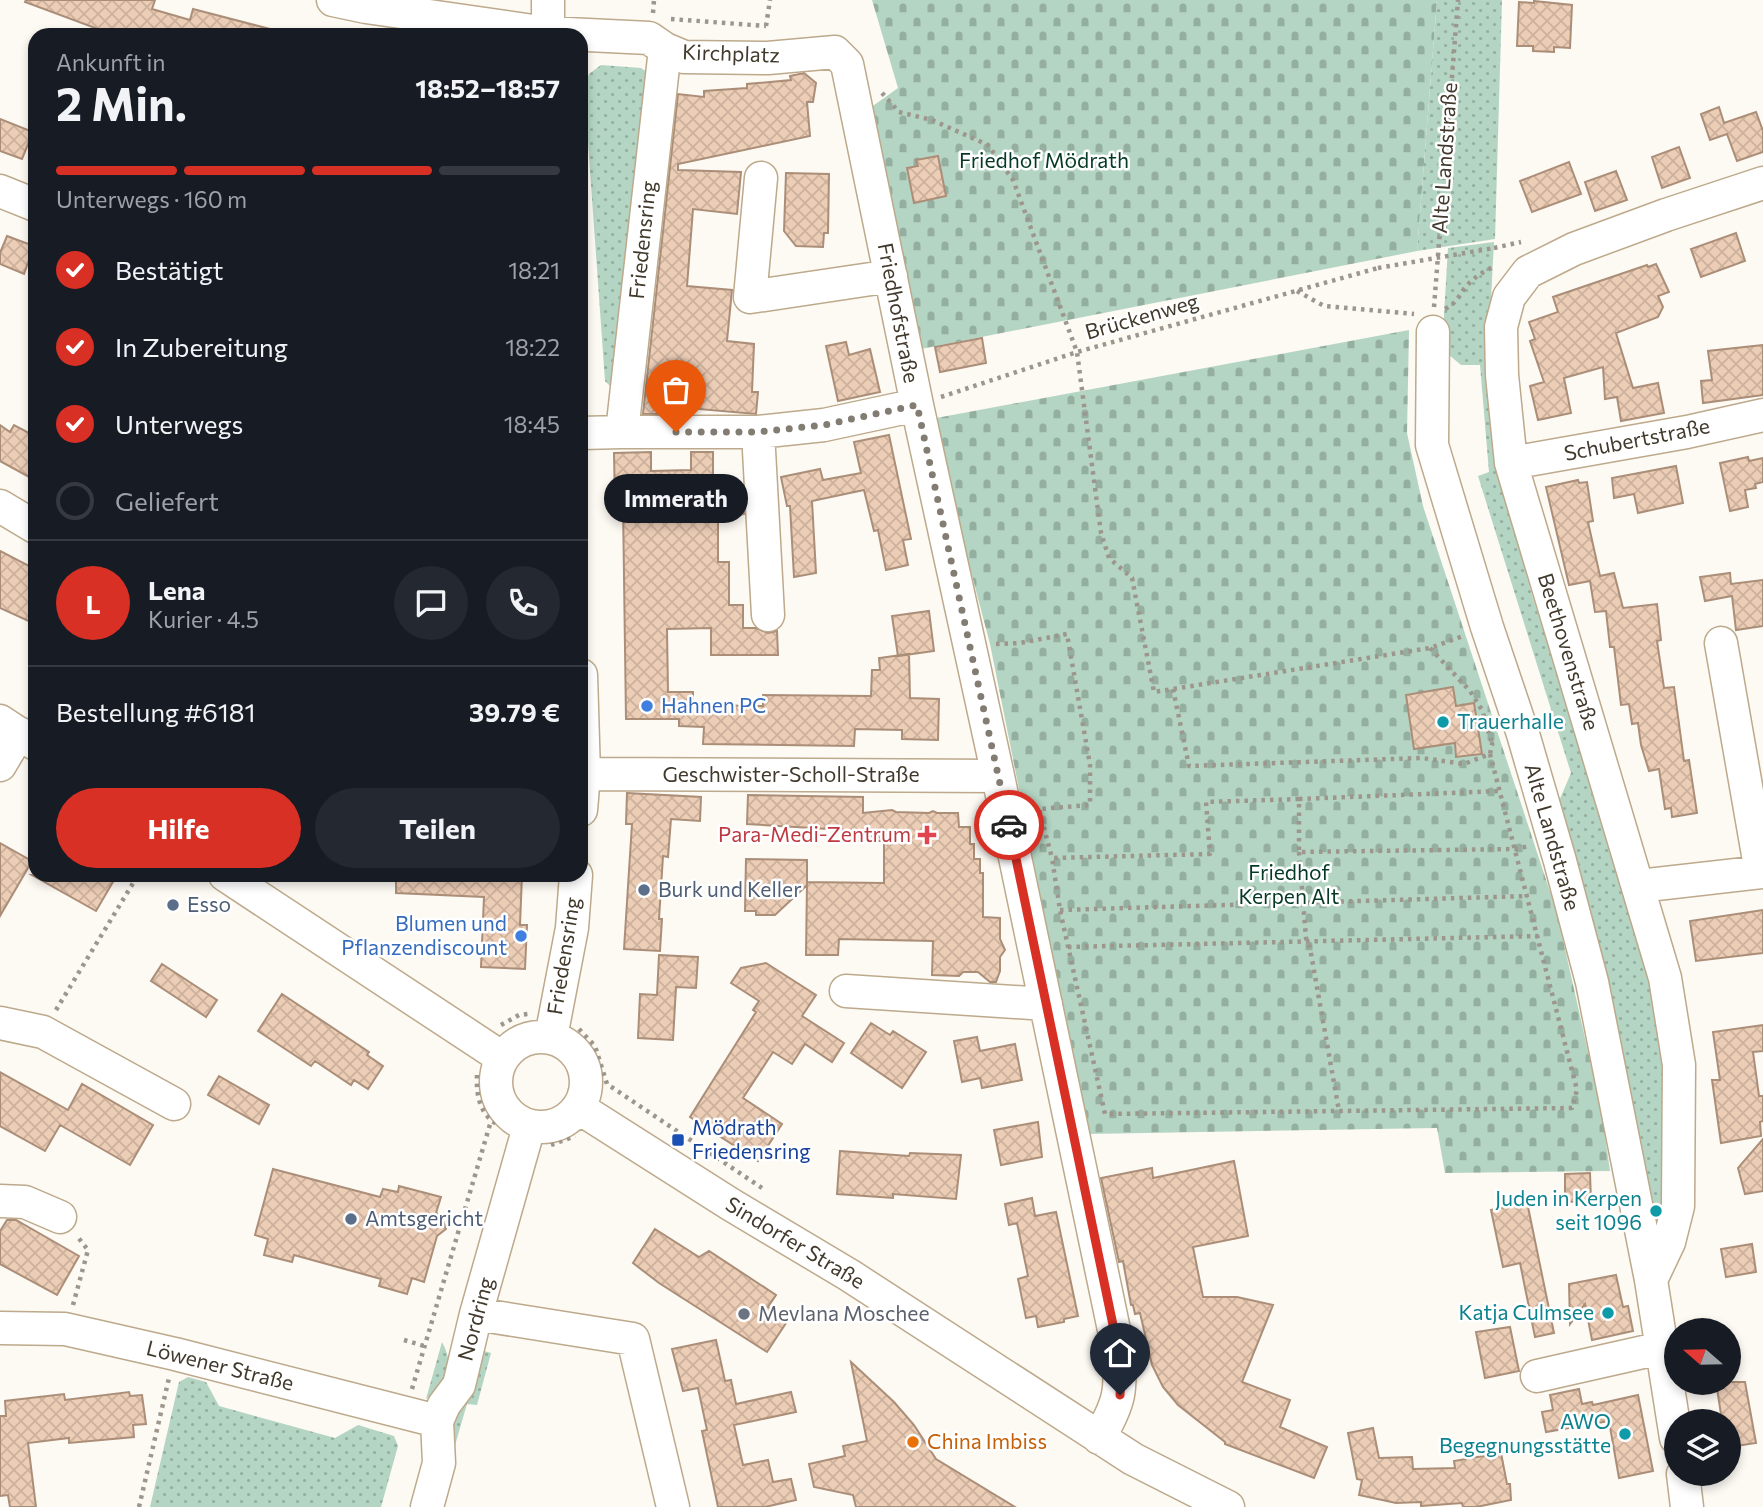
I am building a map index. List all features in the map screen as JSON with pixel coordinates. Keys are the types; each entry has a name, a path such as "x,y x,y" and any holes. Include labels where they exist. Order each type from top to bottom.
{"street":[{"name":"Kirchplatz","path":"333,0 374,13 498,28"},
{"path":"547,28 548,0"},
{"name":"Kirchplatz","path":"588,36 649,38 665,34 684,57 768,58 835,52"},
{"name":"Friedensring","path":"622,432 665,34"},
{"name":"Friedhofstraße","path":"835,52 848,64 855,96 917,405 1118,1349 1120,1395 1113,1415 1098,1438"},
{"path":"761,178 750,297 891,276"},
{"name":"Beethovenstraße","path":"1651,1280 1669,1242 1678,1206 1679,1065 1665,978 1511,463 1502,375 1501,327 1509,297 1528,272 1574,249 1763,183"},
{"path":"0,191 28,202"},
{"name":"Alte Landstraße","path":"1429,321 1432,445 1486,627 1523,734 1592,982 1651,1280 1671,1409"},
{"path":"588,433 758,432 824,425 917,405"},
{"name":"Schubertstraße","path":"1511,463 1687,432 1763,415"},
{"path":"758,432 768,615"},
{"path":"0,506 28,523"},
{"path":"1639,886 1762,872 1721,643"},
{"path":"0,765 18,732"},
{"name":"Geschwister-Scholl-Straße","path":"588,774 998,776"},
{"path":"236,882 501,1057"},
{"name":"Friedensring","path":"552,1028 572,928 575,882"},
{"path":"846,991 1046,1004"},
{"path":"0,1023 43,1031 174,1104"},
{"path":"552,1028 575,1049 587,1078 579,1108 566,1121 548,1128 529,1127 505,1112 494,1085 501,1057 513,1044 552,1028"},
{"name":"Sindorfer Straße","path":"579,1108 730,1204 849,1275 1180,1495 1228,1507"},
{"name":"Nordring","path":"436,1422 444,1405 459,1385 476,1314 529,1127"},
{"path":"0,1201 25,1202 60,1217"},
{"path":"476,1314 633,1339 673,1507"},
{"name":"Löwener Straße","path":"0,1328 65,1329 175,1354 436,1422"},
{"path":"1537,1376 1661,1348"},
{"path":"427,1507 439,1463 436,1422"},
{"path":"1684,1486 1687,1507"}],"path":[{"name":"Alte Landstraße","path":"1429,321 1458,0"},
{"path":"665,34 766,26"},
{"path":"855,96 879,90 899,112 932,120 988,145 1013,180 1077,352 1101,533 1109,558 1132,578 1154,692 1430,648 1486,627"},
{"name":"Brückenweg","path":"917,405 1077,352 1378,268 1494,248"},
{"path":"1297,291 1324,306 1429,321"},
{"path":"970,645 1020,643 1067,634 1090,765 1090,805 1039,809 1052,858 1060,910 1105,1114 1572,1108 1577,1090 1490,754 1492,744 1482,710 1470,691 1430,648"},
{"path":"1173,689 1189,766 1422,758 1464,764 1490,754"},
{"path":"1492,744 1523,734"},
{"path":"1052,858 1210,853 1206,802 1500,791"},
{"path":"1299,799 1301,903 1339,1111"},
{"path":"1299,852 1516,849 1554,839"},
{"path":"43,1031 134,882"},
{"path":"1060,910 1528,896"},
{"path":"1068,947 1538,936"},
{"path":"500,1026 519,1015 538,1013 552,1028 580,1030 595,1046 607,1084 765,1189"},
{"path":"405,1413 491,1121"},
{"path":"60,1217 88,1250 65,1329"},
{"path":"404,1340 424,1346"},
{"path":"139,1507 175,1354"}],"green space":[{"name":"Friedhof Mödrath","path":"872,0 1437,0 1417,251 916,350 870,108 898,88"},
{"path":"1437,0 1502,0 1495,239 1417,251"},
{"path":"601,65 641,68 650,74 615,386 610,386 605,381 588,142 589,74"},
{"path":"1494,242 1490,318 1499,472 1532,595 1652,968 1667,1103 1663,1229 1656,1234 1557,813 1571,773 1478,476 1489,472 1480,365 1461,365 1442,349 1448,248"},
{"name":"Friedhof Kerpen Alt","path":"1409,330 1407,433 1423,506 1557,913 1602,1114 1610,1171 1445,1173 1437,1128 1088,1134 990,644 931,419"},
{"path":"442,1342 448,1359 447,1374 440,1388 426,1399"},
{"path":"481,1350 491,1353 477,1405 467,1404 453,1452 448,1424 458,1408 467,1403"},
{"path":"188,1377 206,1382 219,1406 335,1438 358,1425 394,1436 398,1446 381,1507 150,1507 179,1382"}],"building":[{"path":"155,0 152,9 190,20 193,9 266,28 95,28 25,2"},
{"path":"1519,2 1572,5 1570,48 1554,47 1554,52 1533,51 1533,46 1517,46"},
{"path":"804,73 816,83 813,102 807,102 810,136 678,164 678,170 741,172 737,214 693,209 687,286 732,290 727,341 754,344 752,392 758,392 756,414 676,407 675,414 643,414 678,94 704,97 704,91 747,88 747,84 791,80 790,76"},
{"path":"1719,107 1724,123 1756,112 1763,131 1763,152 1737,161 1727,134 1710,140 1701,114"},
{"path":"0,119 28,130 28,144 22,159 0,151"},
{"path":"1679,147 1690,178 1662,188 1652,157"},
{"path":"938,156 946,196 914,203 907,168 918,166 916,160"},
{"path":"1569,162 1581,194 1532,212 1520,181"},
{"path":"1616,171 1627,200 1595,211 1585,182"},
{"path":"786,173 829,174 828,233 824,233 823,247 796,246 784,231"},
{"path":"1736,233 1745,261 1701,277 1691,249"},
{"path":"7,236 28,244 28,263 24,274 0,264 0,253"},
{"path":"1656,264 1669,292 1658,296 1663,307 1658,317 1616,333 1633,388 1658,383 1664,413 1621,421 1617,397 1605,399 1603,367 1564,378 1571,413 1538,420 1530,386 1544,382 1530,341 1535,339 1529,322 1558,312 1553,297"},
{"path":"982,338 986,363 940,372 935,347"},
{"path":"846,342 849,355 870,349 880,392 838,401 826,346"},
{"path":"1763,345 1763,395 1703,403 1701,381 1712,380 1708,351"},
{"path":"0,425 10,432 14,425 28,432 28,476 0,461"},
{"path":"889,435 911,539 903,540 908,565 886,570 878,530 874,531 864,490 812,501 816,573 794,577 790,506 787,506 781,477 820,469 823,480 861,473 854,442"},
{"path":"651,452 651,471 691,470 691,452 713,452 713,504 743,502 744,514 718,520 718,562 729,562 729,605 743,605 743,628 756,628 768,633 777,631 778,655 711,655 711,628 667,629 668,692 693,692 693,705 763,706 763,695 871,696 872,670 880,670 879,658 909,654 910,698 939,699 938,740 902,739 902,730 855,729 854,746 703,744 704,727 679,726 679,719 626,719 623,505 615,505 614,453"},
{"path":"1748,457 1749,461 1763,458 1763,482 1755,484 1756,488 1745,490 1748,507 1730,511 1720,463"},
{"path":"1676,466 1683,503 1638,513 1634,494 1614,498 1612,478"},
{"path":"1578,480 1579,483 1587,482 1593,521 1588,522 1600,576 1614,573 1623,608 1657,604 1661,640 1657,641 1664,688 1674,687 1684,761 1689,760 1697,813 1672,817 1671,808 1665,809 1659,769 1649,771 1638,723 1632,724 1629,704 1621,705 1614,647 1610,647 1606,611 1595,612 1590,581 1569,585 1546,487"},
{"path":"0,551 28,565 28,621 0,608"},
{"path":"1730,573 1731,584 1763,580 1763,626 1736,630 1732,596 1705,601 1700,577"},
{"path":"929,611 934,651 898,656 892,616"},
{"name":"Trauerhalle","path":"1453,687 1456,706 1474,703 1482,754 1456,757 1455,743 1414,749 1406,695"},
{"path":"627,793 701,797 700,821 671,819 668,857 663,856 660,951 624,949 632,824 626,824"},
{"path":"748,795 863,797 863,813 892,810 958,813 959,827 970,827 970,844 974,844 974,859 980,859 980,873 983,873 983,917 1000,918 1000,939 1005,950 1000,957 1000,971 996,982 990,982 978,972 963,972 959,976 932,975 933,941 839,939 838,955 806,955 807,882 884,883 884,841 845,841 845,830 747,824"},
{"path":"0,843 28,859 28,868 0,916"},
{"path":"746,859 807,860 807,885 775,915 756,915 756,911 745,911"},
{"path":"44,882 113,882 96,911"},
{"path":"396,882 522,882 520,925 527,925 525,969 481,967 484,897 396,893"},
{"path":"1763,910 1763,953 1696,961 1690,921"},
{"path":"659,955 698,957 696,988 676,987 673,1040 638,1038 640,994 657,995"},
{"path":"766,963 816,995 802,1016 844,1043 832,1062 805,1044 792,1064 773,1052 743,1098 782,1124 758,1161 690,1117 756,1012 753,1010 759,1001 731,983 741,968"},
{"path":"162,964 217,1000 206,1017 151,981"},
{"path":"282,994 369,1052 367,1055 383,1066 368,1089 354,1080 351,1085 315,1061 311,1066 258,1031"},
{"path":"871,1023 890,1035 893,1031 926,1052 902,1088 851,1053"},
{"path":"1763,1025 1763,1051 1753,1052 1759,1096 1763,1096 1761,1136 1721,1143 1712,1080 1720,1080 1713,1032"},
{"path":"977,1037 980,1051 1015,1044 1022,1080 982,1088 980,1078 962,1082 954,1041"},
{"path":"0,1072 68,1110 82,1084 153,1125 130,1165 60,1125 45,1151 0,1126"},
{"path":"219,1076 269,1105 259,1124 208,1095"},
{"path":"1038,1122 1042,1157 1001,1165 994,1130"},
{"path":"1763,1139 1763,1191 1745,1194 1738,1168"},
{"path":"840,1151 909,1156 910,1153 961,1155 956,1199 893,1194 893,1198 837,1194"},
{"path":"1234,1161 1248,1236 1193,1247 1203,1297 1237,1297 1273,1305 1242,1382 1290,1400 1280,1427 1327,1447 1314,1478 1225,1444 1178,1405 1163,1387 1152,1365 1140,1313 1135,1314 1131,1305 1123,1261 1119,1262 1101,1178 1152,1168 1153,1178"},
{"name":"Amtsgericht","path":"273,1169 380,1197 383,1189 398,1192 399,1186 441,1197 436,1213 441,1215 446,1229 437,1236 424,1282 412,1278 407,1294 379,1286 381,1279 294,1255 292,1262 264,1255 268,1239 255,1235"},
{"path":"1590,1173 1591,1201 1565,1202 1565,1174"},
{"path":"1032,1198 1035,1216 1056,1212 1078,1316 1038,1327 1036,1316 1026,1318 1018,1279 1028,1276 1017,1223 1009,1225 1005,1204"},
{"path":"1527,1202 1554,1333 1535,1337 1520,1263 1503,1267 1491,1210"},
{"path":"7,1220 16,1220 79,1256 57,1295 0,1264 0,1231"},
{"path":"655,1229 699,1257 709,1251 776,1295 768,1307 788,1320 767,1352 659,1283 633,1263"},
{"path":"1752,1244 1756,1272 1726,1277 1721,1249"},
{"name":"Katja Culmsee","path":"1616,1275 1623,1307 1628,1306 1633,1331 1592,1340 1585,1304 1570,1324 1569,1284"},
{"path":"1510,1327 1519,1371 1485,1378 1476,1332"},
{"path":"716,1340 725,1381 731,1380 736,1404 791,1392 796,1412 734,1425 743,1465 768,1460 773,1482 791,1479 796,1500 765,1507 718,1507 702,1431 707,1430 698,1388 683,1391 672,1349"},
{"path":"851,1362 894,1402 914,1425 936,1459 1015,1507 856,1507 853,1495 814,1487 809,1464 845,1456 843,1446 867,1441"},
{"path":"1741,1382 1745,1382 1756,1443 1741,1445 1741,1409 1720,1409 1718,1395 1741,1395"},
{"path":"1579,1389 1582,1404 1592,1402 1593,1405 1638,1395 1653,1471 1619,1478 1609,1421 1546,1432 1542,1412 1553,1410 1550,1395"},
{"path":"129,1392 130,1396 142,1395 146,1424 133,1425 134,1437 69,1443 69,1438 28,1443 36,1507 10,1507 8,1495 0,1496 0,1416 6,1416 5,1401 64,1394 65,1400"},
{"path":"1373,1428 1379,1458 1412,1457 1413,1469 1455,1468 1454,1461 1501,1453 1507,1484 1510,1484 1511,1500 1476,1507 1463,1507 1462,1503 1421,1506 1421,1502 1396,1503 1359,1495 1362,1480 1357,1479 1348,1433"}],"way so far":[{"path":"676,432 758,432 824,425 917,405 1009,825"}],"place":[{"name":"Immerath","path":"676,432"},
{"name":"Hahnen PC","path":"647,706"},
{"name":"Trauerhalle","path":"1443,722"},
{"name":"Para-Medi-Zentrum","path":"927,835"},
{"name":"Burk und Keller","path":"644,890"},
{"name":"Esso","path":"173,905"},
{"name":"Blumen und Pflanzendiscount","path":"521,936"},
{"name":"Mödrath Friedensring","path":"678,1140"},
{"name":"Juden in Kerpen seit 1096","path":"1656,1211"},
{"name":"Amtsgericht","path":"351,1219"},
{"name":"Katja Culmsee","path":"1608,1313"},
{"name":"Mevlana Moschee","path":"744,1314"},
{"name":"AWO Begegnungsstätte","path":"1625,1434"},
{"name":"China Imbiss","path":"913,1442"}],"route":[{"path":"1009,825 1118,1349 1120,1395"}]}
